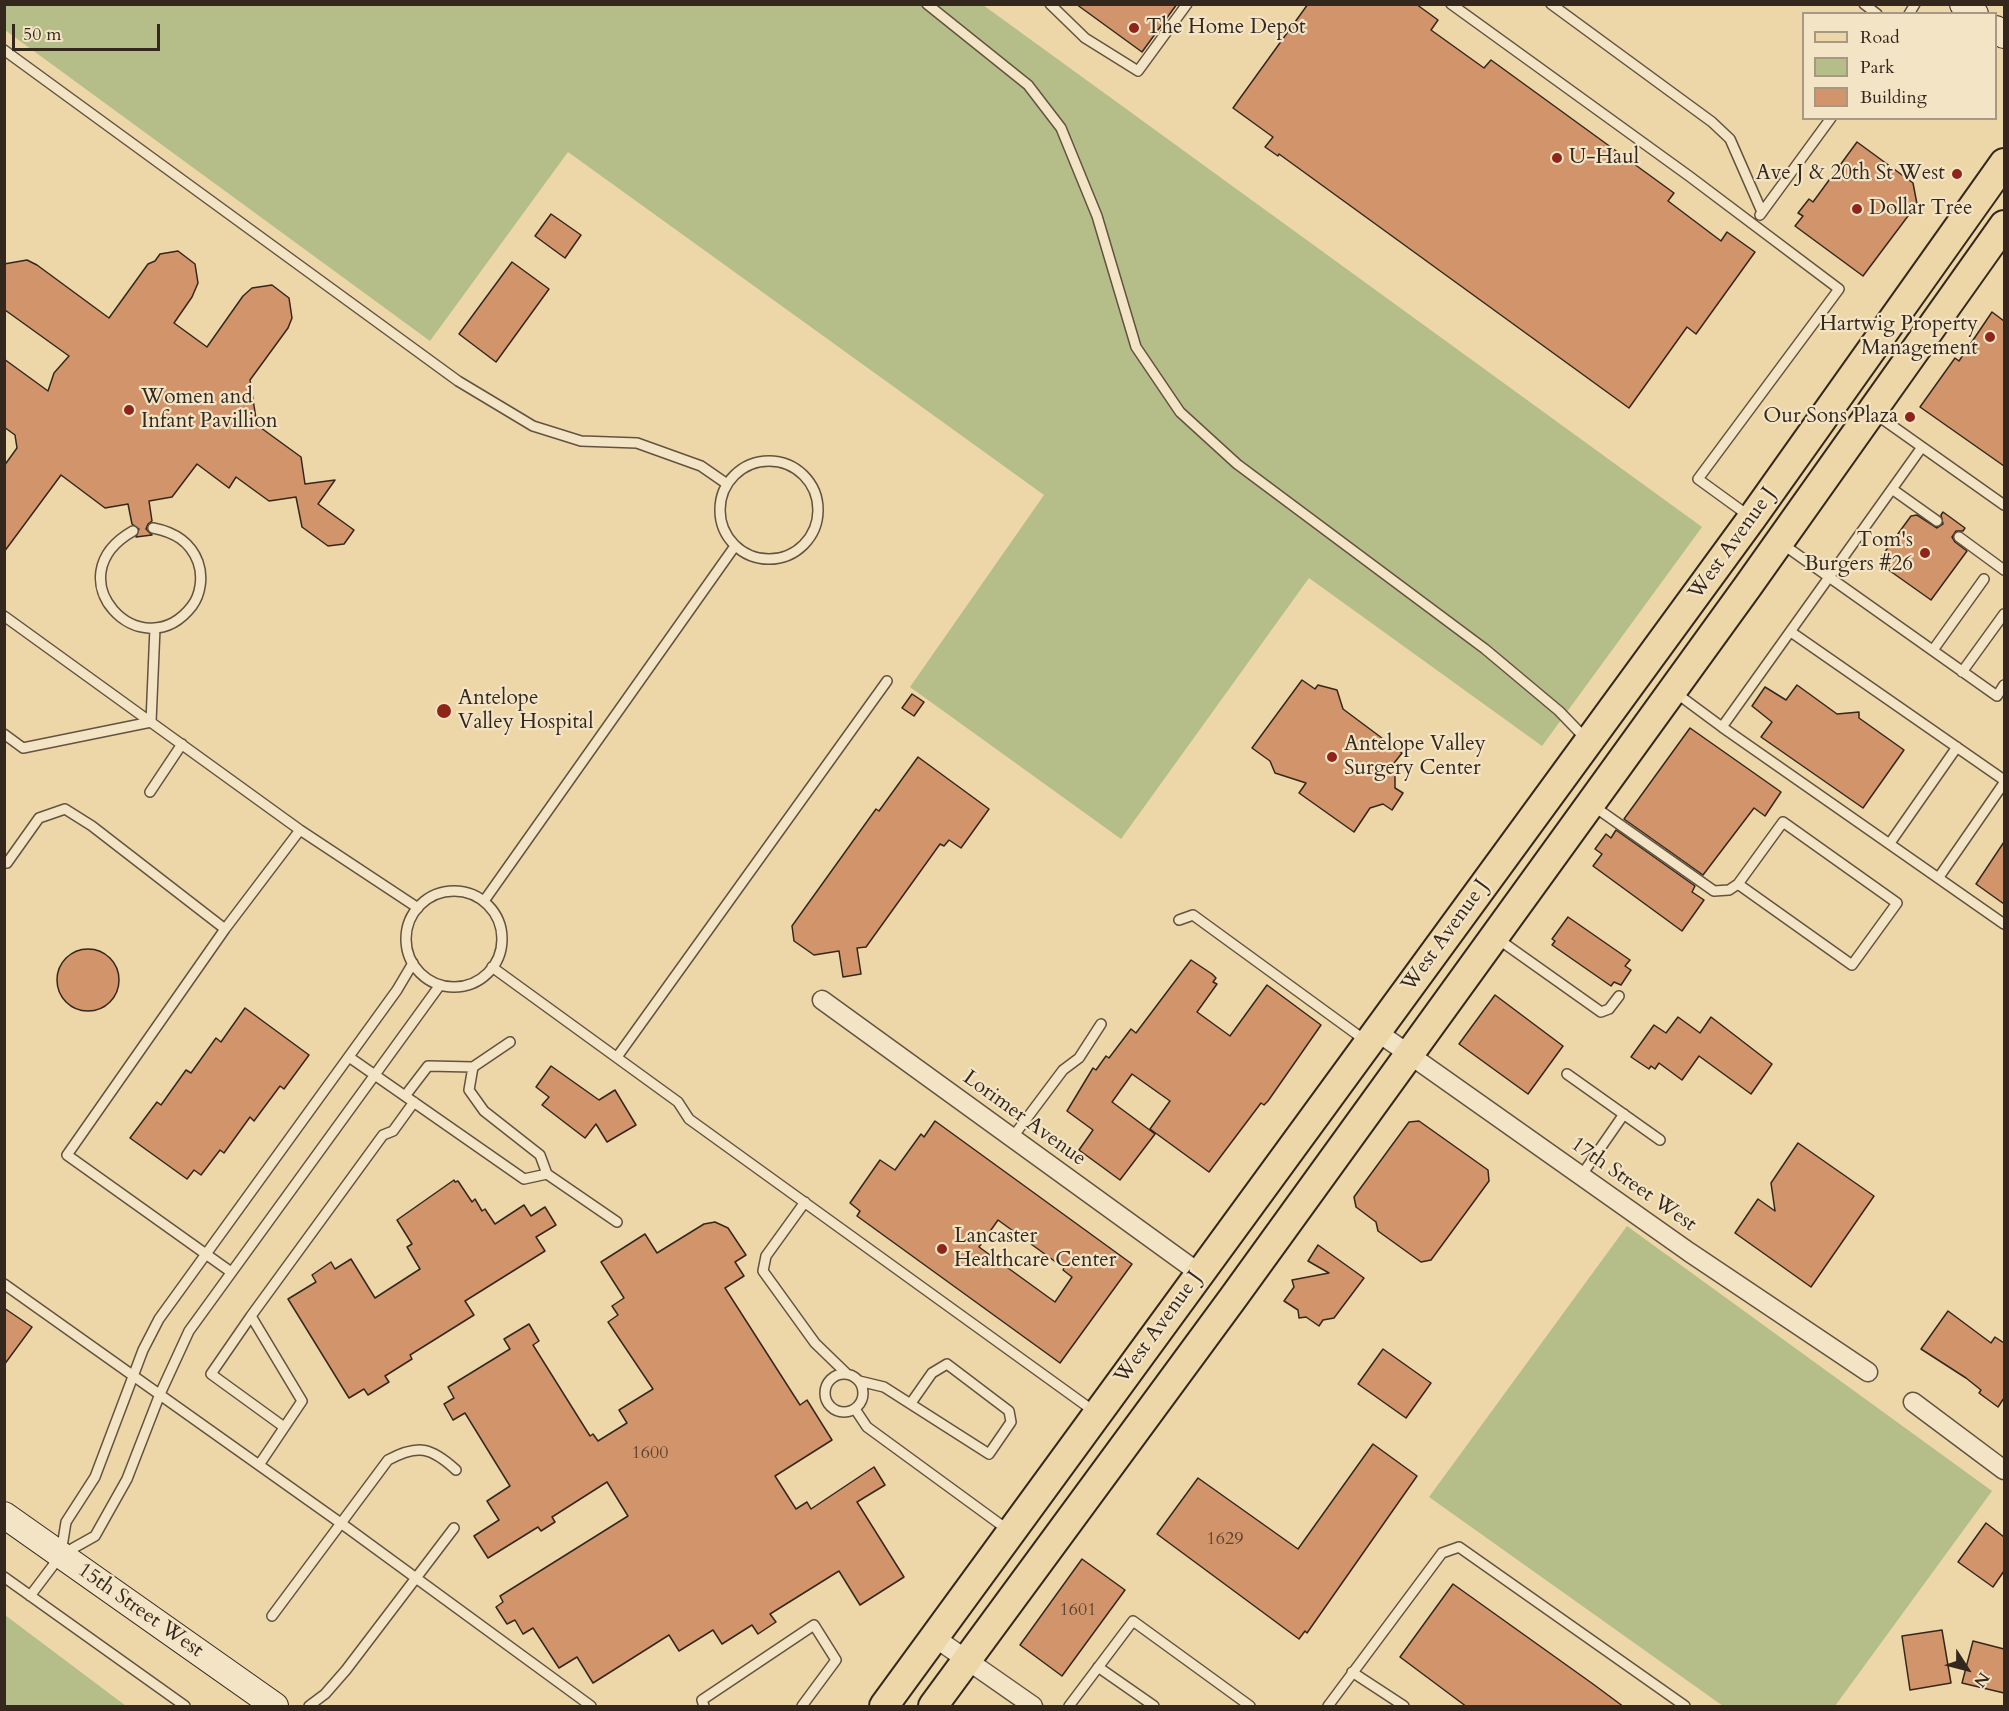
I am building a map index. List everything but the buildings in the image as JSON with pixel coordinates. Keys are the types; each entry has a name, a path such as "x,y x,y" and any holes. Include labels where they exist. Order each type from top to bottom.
{"main road":[{"name":"West Avenue J","path":"884,1707 1752,518 2004,163"},
{"name":"West Avenue J","path":"933,1707 1233,1298 1690,666 2004,225"},
{"path":"1779,542 1777,508 1868,380 1867,356"},
{"path":"1690,666 1684,637 1748,549 1752,518"},
{"path":"1233,1298 1228,1265 1278,1195 1284,1157"},
{"path":"1130,1438 1129,1402 1201,1303 1199,1273"}],"street":[{"name":"Lorimer Avenue","path":"822,1000 1199,1273"},
{"name":"17th Street West","path":"1372,1037 1408,1054 1689,1252 1868,1372"},
{"path":"1913,1402 2004,1470"},
{"name":"15th Street West","path":"4,1515 275,1707"},
{"path":"934,1637 1033,1707"}],"lane":[{"path":"927,4 1028,85 1061,128 1097,216 1136,347 1180,412 1237,464 1485,649 1558,711 1588,741"},
{"path":"1050,4 1085,38 1138,71 1187,4"},
{"path":"1451,4 1754,224 1839,289 1698,479 1752,518"},
{"path":"1551,4 1712,122 1730,139 1762,212"},
{"path":"4,50 458,381 533,426 581,441 637,443 701,466 727,484"},
{"path":"1754,224 1830,120"},
{"path":"1871,411 2004,505"},
{"path":"1722,727 1922,447"},
{"path":"779,462 790,465 804,476 814,491 818,514 810,537 792,553 768,560 744,553 735,546 722,527 720,505 727,484 734,474 755,463 779,462"},
{"path":"1892,489 1937,521"},
{"path":"133,531 120,539 108,551 102,565 102,589 112,611 124,621 140,627 156,628 172,624 185,614 196,601 201,585 200,568 189,546 169,531 153,528"},
{"path":"1959,537 2004,570"},
{"path":"1779,542 1997,696 2004,685"},
{"path":"484,901 735,546"},
{"path":"1933,650 1984,579"},
{"path":"1962,672 2004,614"},
{"path":"4,616 300,830 418,908"},
{"path":"152,722 156,628"},
{"path":"1791,632 2004,782 1939,877"},
{"path":"617,1057 887,681"},
{"path":"1672,690 2004,924"},
{"path":"4,734 23,748 152,722"},
{"path":"150,792 182,744"},
{"path":"1890,843 1957,747"},
{"path":"1590,804 1714,891 1729,890 1738,884 1783,822 1897,903 1852,965 1738,884"},
{"path":"4,862 7,863 39,818 65,809 92,826 225,929"},
{"path":"231,1272 67,1155 225,929 300,830"},
{"path":"449,891 467,893 484,901 496,914 502,931 500,954 492,967 481,979 461,987 440,985 429,980 413,963 407,941 408,929 418,908 437,894 449,891"},
{"path":"1179,920 1193,915 1372,1037"},
{"path":"1494,936 1600,1012 1609,1009 1619,996"},
{"path":"61,1555 66,1522 95,1477 143,1350 159,1319 397,990 413,963"},
{"path":"492,967 678,1102 689,1119 1097,1413"},
{"path":"30,1596 61,1555 94,1536 127,1479 160,1394 189,1330 440,985"},
{"path":"1012,1138 1063,1070 1079,1058 1101,1024"},
{"path":"284,1427 211,1374 382,1135 393,1131 428,1066 473,1067 510,1042"},
{"path":"349,1057 524,1179 547,1174"},
{"path":"473,1067 469,1090 484,1111 540,1155 547,1174 617,1222"},
{"path":"1567,1074 1660,1140"},
{"path":"1581,1176 1624,1114"},
{"path":"805,1202 766,1256 764,1271 815,1343 847,1374 860,1381 884,1387 989,1454 1011,1422 1009,1412 947,1364 932,1373 911,1403"},
{"path":"4,1284 135,1375 591,1707"},
{"path":"251,1316 302,1401 259,1465"},
{"path":"847,1374 830,1380 825,1397 837,1411 855,1409"},
{"path":"855,1409 864,1393 860,1381"},
{"path":"855,1409 867,1427 1010,1532"},
{"path":"272,1616 388,1460 407,1450 428,1449 456,1470"},
{"path":"309,1707 325,1694 346,1670 454,1528"},
{"path":"1328,1707 1442,1553 1459,1547 1685,1707"},
{"path":"4,1577 185,1707"},
{"path":"1069,1707 1133,1621 1250,1707"},
{"path":"704,1707 702,1701 814,1625 836,1660 802,1707"},
{"path":"1098,1667 1154,1707"},
{"path":"1352,1672 1404,1707"}],"green space":[{"path":"5,4 983,5 1702,527 1542,746 1309,578 1121,839 910,687 1044,495 568,152 430,341 5,30"},
{"path":"1627,1226 1992,1491 1835,1706 1723,1706 1429,1497"},
{"path":"5,1615 126,1706 5,1706"}],"place":[{"name":"The Home Depot","path":"1134,28"},
{"name":"U-Haul","path":"1557,158"},
{"name":"Ave J & 20th St West","path":"1957,174"},
{"name":"Dollar Tree","path":"1857,209"},
{"name":"Hartwig Property Management","path":"1990,337"},
{"name":"Women and Infant Pavillion","path":"129,410"},
{"name":"Our Sons Plaza","path":"1910,417"},
{"name":"Tom's Burgers #26","path":"1925,553"},
{"name":"Antelope Valley Hospital","path":"444,711"},
{"name":"Antelope Valley Surgery Center","path":"1332,757"},
{"name":"Lancaster Healthcare Center","path":"942,1249"}]}
